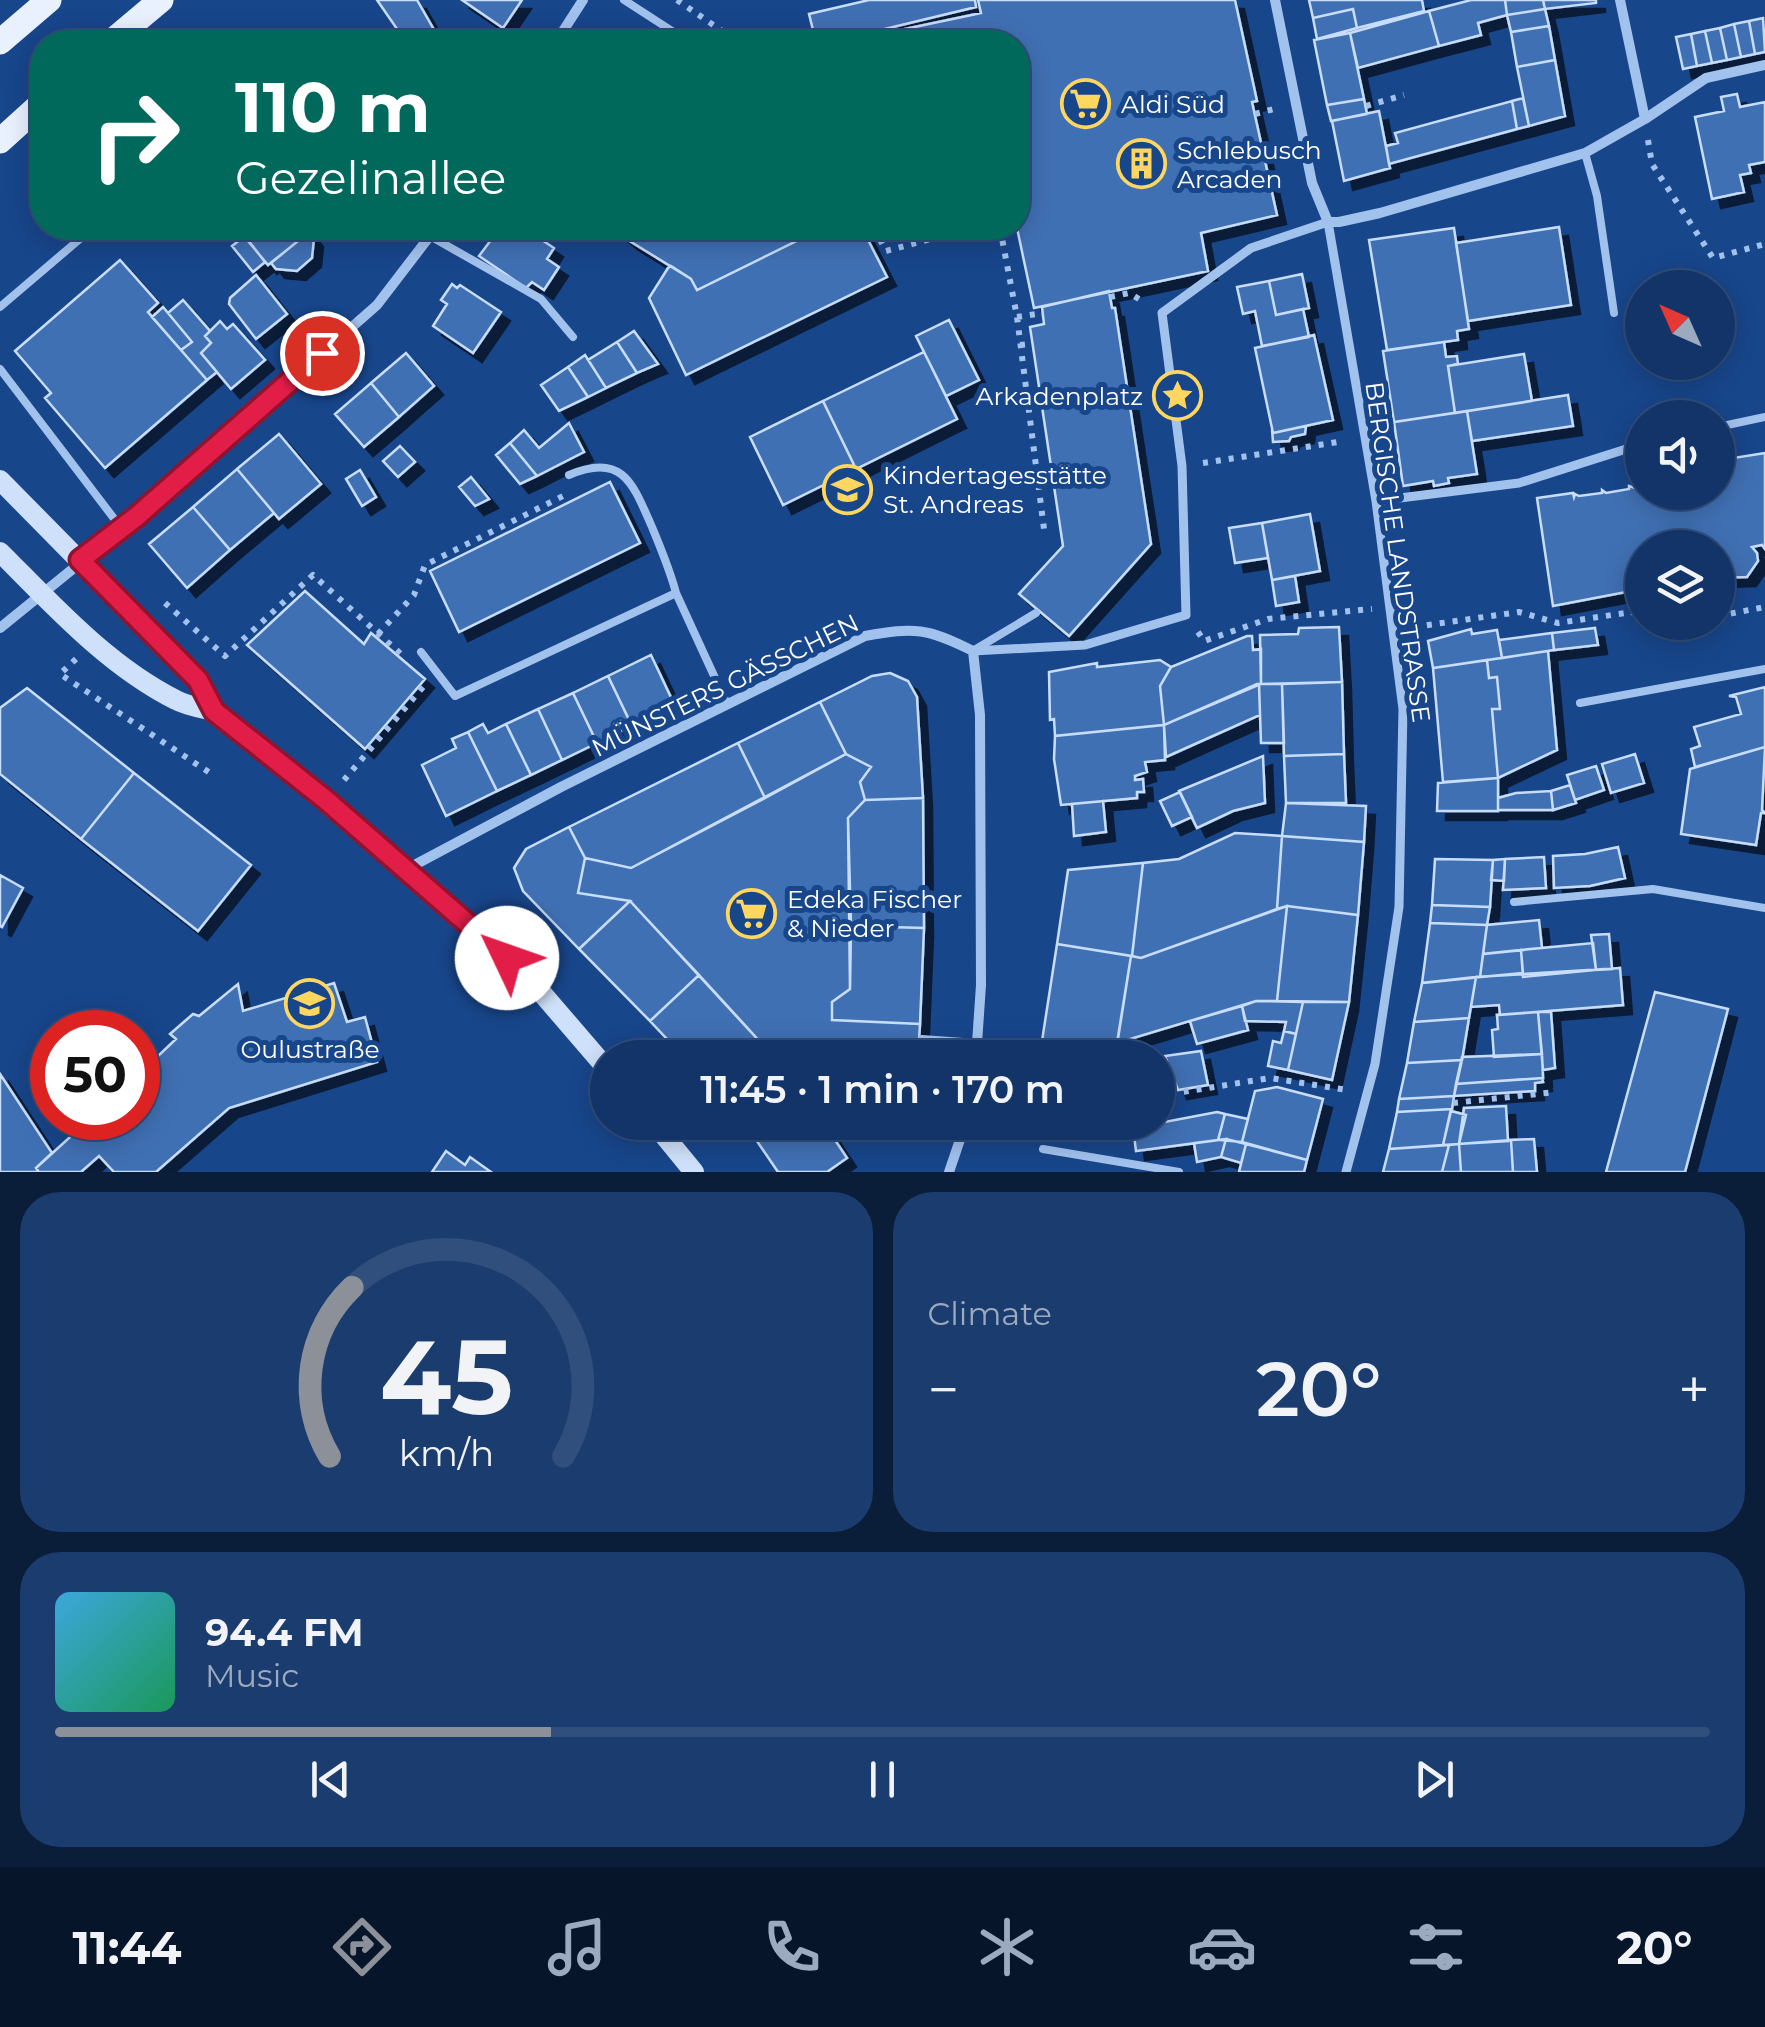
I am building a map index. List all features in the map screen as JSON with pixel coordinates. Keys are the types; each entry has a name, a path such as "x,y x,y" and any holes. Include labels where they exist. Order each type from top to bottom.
{"main road":[{"path":"0,42 50,0"},
{"path":"125,30 160,0"},
{"path":"0,141 30,114"},
{"path":"0,480 198,680 214,711 407,869 528,978 590,1049"},
{"path":"0,552 95,643 178,702 214,711"},
{"path":"668,1140 694,1172"}],"street":[{"path":"564,30 583,0"},
{"name":"BERGISCHE LANDSTRASSE","path":"1275,0 1312,184 1328,222 1376,501 1402,709 1399,907 1368,1094 1346,1172"},
{"path":"1620,0 1645,120"},
{"path":"977,1040 981,985 980,716 972,651 1086,645 1186,614 1182,466 1162,313 1251,248 1328,222 1366,216 1585,153 1645,120 1706,78 1765,64"},
{"path":"0,628 122,529 377,304 427,240"},
{"path":"1376,501 1519,483 1625,449"},
{"name":"MÜNSTERS GÄSSCHEN","path":"407,869 561,787 865,636 908,628 937,634 972,651"},
{"path":"949,1172 960,1140"}],"lane":[{"path":"624,0 670,30"},
{"path":"1585,153 1597,196 1614,314"},
{"path":"0,307 79,240"},
{"path":"446,240 540,299 574,336"},
{"path":"0,369 122,529"},
{"path":"1735,424 1765,417"},
{"path":"569,476 587,468 603,467 617,470 632,481 676,593 728,704"},
{"path":"421,652 455,696 676,593"},
{"path":"972,651 1036,613"},
{"path":"1580,703 1765,669"},
{"path":"1514,902 1653,889 1765,908"},
{"path":"922,1038 944,1040"},
{"path":"1043,1149 1179,1172"}],"path":[{"path":"676,0 720,30"},
{"path":"1366,106 1404,95"},
{"path":"1645,120 1652,164 1713,258 1765,244"},
{"path":"880,240 886,251 927,240"},
{"path":"1002,240 1017,318 1044,529"},
{"path":"1110,297 1128,290 1162,313"},
{"path":"1017,318 1043,313"},
{"path":"1020,345 1031,344"},
{"path":"1182,466 1365,437"},
{"path":"378,634 414,595 425,565 566,495 560,484"},
{"path":"225,656 313,575 411,663"},
{"path":"129,612 154,593 225,656 229,665"},
{"path":"1735,613 1765,607"},
{"path":"1186,614 1204,641 1268,619 1390,608"},
{"path":"1393,630 1519,612 1558,623 1625,613"},
{"path":"95,643 60,674 210,773"},
{"path":"326,800 429,679"},
{"path":"1175,1093 1270,1078 1368,1094"},
{"path":"1453,1102 1556,1092"}],"building":[{"path":"377,0 417,0 434,30 398,30"},
{"path":"462,0 522,0 503,28"},
{"path":"869,0 975,0 976,7 881,30 813,30 809,14"},
{"name":"Schlebusch Arcaden","path":"978,0 1235,0 1277,215 1201,233 1208,271 1034,308 1020,240 1030,240 1030,30 900,30 981,13"},
{"path":"1309,0 1422,0 1424,11 1357,28 1353,9 1313,18"},
{"path":"1471,0 1505,0 1507,15 1478,23 1481,35 1439,46 1429,11"},
{"path":"1505,0 1543,0 1545,9 1507,15"},
{"path":"1543,0 1596,0 1596,3 1545,9"},
{"path":"1353,9 1357,28 1317,39 1313,18"},
{"path":"1545,9 1549,26 1511,32 1507,15"},
{"path":"1429,11 1439,46 1358,68 1350,33"},
{"path":"1763,18 1765,52 1755,54 1749,21"},
{"path":"1749,21 1755,54 1741,57 1734,24"},
{"path":"1734,24 1741,57 1727,60 1720,28"},
{"path":"1549,26 1555,60 1517,67 1511,32"},
{"path":"1720,28 1727,60 1712,63 1705,31"},
{"path":"1705,31 1712,63 1697,66 1691,34"},
{"path":"1350,33 1364,99 1327,105 1314,40"},
{"path":"1691,34 1697,66 1683,69 1676,37"},
{"path":"1555,60 1565,116 1529,126 1517,67"},
{"path":"1737,94 1740,107 1765,102 1765,162 1749,165 1751,173 1740,175 1744,192 1712,199 1695,117 1724,111 1721,97"},
{"path":"1523,98 1529,126 1517,129 1512,101"},
{"path":"1364,99 1367,114 1331,121 1327,105"},
{"path":"1512,101 1517,129 1389,164 1386,146 1398,143 1395,133"},
{"path":"1379,111 1390,168 1344,181 1332,121"},
{"path":"1559,227 1571,305 1468,321 1456,243"},
{"path":"1454,228 1469,329 1457,331 1458,340 1387,350 1369,240"},
{"path":"247,240 299,240 268,265"},
{"path":"248,240 265,262 253,272 232,246"},
{"path":"299,240 314,240 312,258 297,271 276,269 271,263"},
{"path":"491,240 542,240 554,248 547,259 559,267 544,290 532,282 526,288 479,256"},
{"path":"628,240 799,240 697,290 691,279"},
{"path":"799,240 868,240 887,277 686,375 649,298 671,266 691,279 697,290"},
{"path":"120,260 158,303 148,312 207,380 105,468 45,398 51,393 15,351"},
{"path":"1302,274 1309,308 1276,315 1269,281"},
{"path":"256,275 287,314 256,339 229,304 230,298"},
{"path":"1269,281 1276,315 1303,309 1309,337 1262,346 1255,311 1243,314 1237,287"},
{"path":"452,284 457,288 460,285 501,312 473,353 433,326 447,304 441,300"},
{"path":"1109,291 1115,308 1151,544 1069,636 1019,594 1063,546 1030,327 1044,324 1042,307"},
{"path":"183,300 210,331 205,336 211,343 201,353 217,372 207,380 181,350 192,342 168,313"},
{"path":"163,307 192,342 181,350 152,317"},
{"path":"949,320 979,380 946,396 916,336"},
{"path":"220,321 227,329 233,324 265,360 231,389 201,353 211,343 205,336"},
{"path":"634,331 658,364 637,373 617,342"},
{"path":"1314,335 1333,420 1273,433 1255,348"},
{"path":"617,342 637,373 606,388 588,360"},
{"path":"1444,342 1446,357 1457,356 1458,364 1448,366 1455,413 1394,422 1383,351"},
{"path":"924,352 957,419 856,469 823,401"},
{"path":"406,353 434,386 399,417 371,383"},
{"path":"1524,354 1532,401 1455,413 1448,366"},
{"path":"585,355 606,388 588,397 568,367"},
{"path":"568,367 588,397 559,411 541,385"},
{"path":"371,383 399,417 364,447 335,414"},
{"path":"1568,395 1573,426 1472,441 1467,411"},
{"path":"823,401 856,469 783,505 750,437"},
{"path":"1467,411 1477,474 1448,478 1449,483 1434,486 1433,481 1403,486 1394,422"},
{"path":"569,423 584,452 537,476 510,443 524,430 539,448"},
{"path":"1306,426 1305,434 1273,442 1272,430 1273,433"},
{"path":"279,434 321,484 279,519 237,469"},
{"path":"510,443 537,476 520,484 496,455"},
{"path":"400,446 415,462 398,477 383,461"},
{"path":"1765,453 1765,549 1762,545 1752,547 1758,561 1747,577 1735,577 1735,530 1625,530 1625,592 1553,606 1537,498 1625,490 1625,510 1735,510 1735,458"},
{"path":"237,469 274,513 230,550 193,507"},
{"path":"360,470 376,497 362,506 346,479"},
{"path":"471,477 489,499 475,506 459,487"},
{"path":"610,482 640,543 459,632 430,571"},
{"path":"193,507 230,550 187,588 149,544"},
{"path":"1310,514 1320,571 1272,580 1262,523"},
{"path":"1262,523 1268,558 1235,563 1229,528"},
{"path":"1295,576 1299,602 1276,606 1272,580"},
{"path":"305,591 364,644 371,633 425,679 365,749 247,645"},
{"path":"1339,627 1342,682 1261,684 1260,635 1298,634 1299,628"},
{"path":"1595,628 1598,645 1554,650 1552,633"},
{"path":"1471,629 1472,634 1497,630 1502,658 1433,668 1428,641"},
{"path":"1552,633 1554,650 1502,658 1499,640"},
{"path":"1252,636 1253,650 1261,649 1261,684 1164,725 1160,686 1171,667"},
{"path":"1548,651 1557,750 1498,778 1492,709 1500,709 1497,677 1489,678 1487,660"},
{"path":"651,655 675,706 632,726 608,676"},
{"path":"1160,660 1171,667 1160,686 1164,725 1055,736 1054,719 1050,720 1049,672 1097,663 1097,667"},
{"path":"1487,660 1489,678 1497,677 1500,709 1492,709 1498,778 1443,782 1433,668"},
{"path":"890,673 908,681 917,697 923,798 865,800 860,782 871,767 846,754 820,702 872,676"},
{"path":"608,676 632,726 597,743 573,693"},
{"path":"1342,682 1344,754 1284,756 1282,684"},
{"path":"1257,684 1260,715 1166,757 1164,725"},
{"path":"1259,684 1282,684 1284,743 1261,743"},
{"path":"1765,687 1765,747 1695,767 1691,749 1700,746 1694,727 1741,714 1736,697 1729,696"},
{"path":"27,688 134,773 81,839 0,774 0,708"},
{"path":"573,693 597,743 562,760 538,709"},
{"path":"820,702 846,754 765,798 738,743"},
{"path":"538,709 562,760 531,775 506,724"},
{"path":"483,724 488,733 506,724 531,775 497,791 468,732"},
{"path":"1164,725 1165,760 1145,762 1147,772 1135,776 1135,780 1143,779 1144,792 1137,792 1137,798 1061,805 1055,736"},
{"path":"468,732 497,791 446,816 422,765 456,748 452,739"},
{"path":"738,743 765,798 631,868 585,858 569,827"},
{"path":"1765,747 1765,813 1761,813 1756,845 1681,834 1690,769"},
{"path":"846,754 871,767 860,782 865,800 848,818 850,989 832,1002 832,1020 920,1024 919,1040 758,1040 630,901 578,893 585,858 631,868"},
{"path":"1344,754 1346,803 1286,803 1284,756"},
{"path":"1635,754 1644,783 1611,793 1602,764"},
{"path":"1263,756 1265,803 1233,811 1197,828 1179,791"},
{"path":"1596,766 1604,790 1575,800 1567,775"},
{"path":"134,773 251,865 198,931 81,839"},
{"path":"1498,778 1498,811 1437,811 1438,783"},
{"path":"1570,785 1576,803 1553,810 1551,791"},
{"path":"1551,791 1553,810 1498,810 1498,798"},
{"path":"1180,792 1192,817 1172,826 1160,801"},
{"path":"923,798 924,928 851,926 848,818 865,800"},
{"path":"1103,801 1106,832 1074,836 1072,804"},
{"path":"1286,803 1366,806 1364,842 1282,836"},
{"path":"569,827 585,858 578,893 630,901 579,949 523,891 514,868 526,849"},
{"path":"1235,833 1282,836 1277,909 1141,958 1132,956 1143,863 1179,859"},
{"path":"1282,836 1364,842 1358,915 1287,906 1277,909"},
{"path":"1618,847 1625,878 1590,886 1554,888 1553,856"},
{"path":"1544,857 1546,888 1503,890 1505,859"},
{"path":"1435,859 1493,860 1490,907 1432,905"},
{"path":"1505,859 1504,881 1491,880 1493,860"},
{"path":"1143,863 1132,956 1057,944 1068,870"},
{"path":"0,875 23,888 2,927 0,926"},
{"path":"630,901 699,975 650,1021 579,949"},
{"path":"1432,905 1490,907 1487,925 1430,923"},
{"path":"1287,906 1358,915 1349,1002 1277,1001"},
{"path":"1287,906 1277,1001 1256,1001 1117,1040 1131,956 1141,958"},
{"path":"1539,920 1542,948 1483,954 1487,925"},
{"path":"1430,923 1487,925 1480,977 1422,983"},
{"path":"851,926 924,928 920,1024 832,1020 832,1002 850,989"},
{"path":"1609,934 1612,969 1596,970 1591,935"},
{"path":"1593,943 1596,970 1523,977 1521,950"},
{"path":"1057,944 1131,956 1118,1040 1042,1040"},
{"path":"1521,950 1523,973 1480,977 1483,954"},
{"path":"1620,968 1623,1005 1500,1015 1499,1005 1471,1007 1476,977"},
{"path":"699,975 759,1040 668,1040 650,1021"},
{"path":"1476,977 1469,1018 1414,1022 1422,983"},
{"path":"334,983 347,1022 365,1017 377,1062 229,1108 156,1172 114,1172 99,1156 81,1172 39,1172 36,1168 67,1140 160,1140 160,1054 176,1039 170,1034 238,984 243,1011"},
{"path":"1655,992 1728,1009 1685,1172 1606,1172"},
{"path":"1256,1001 1303,1002 1296,1034 1284,1031 1286,1022 1245,1021 1242,1006"},
{"path":"1303,1002 1349,1002 1332,1080 1288,1070"},
{"path":"1242,1006 1248,1030 1197,1044 1190,1021"},
{"path":"1538,1012 1542,1054 1494,1057 1492,1030 1498,1029 1497,1015"},
{"path":"1538,1012 1551,1012 1555,1068 1543,1070"},
{"path":"1469,1018 1462,1060 1407,1063 1414,1022"},
{"path":"1284,1031 1296,1034 1288,1070 1268,1066 1273,1041 1281,1043"},
{"path":"1201,1051 1208,1085 1178,1090 1175,1055"},
{"path":"1542,1054 1543,1078 1456,1084 1462,1057"},
{"path":"1462,1060 1454,1096 1399,1099 1407,1063"},
{"path":"0,1074 30,1120 30,1140 43,1140 52,1153 36,1168 39,1172 0,1172"},
{"path":"1542,1078 1543,1082 1535,1083 1535,1091 1454,1096 1456,1084"},
{"path":"1277,1087 1323,1099 1307,1160 1242,1142 1255,1091"},
{"path":"1454,1096 1452,1109 1397,1112 1399,1099"},
{"path":"1506,1106 1508,1141 1459,1144 1464,1108"},
{"path":"1451,1109 1443,1145 1389,1149 1397,1112"},
{"path":"1451,1111 1466,1115 1459,1144 1443,1145"},
{"path":"1225,1114 1218,1140 1136,1151 1135,1140 1175,1140 1175,1120"},
{"path":"1225,1114 1248,1119 1242,1142 1218,1140"},
{"path":"1226,1139 1221,1157 1197,1162 1194,1143"},
{"path":"1226,1139 1246,1144 1241,1163 1221,1157"},
{"path":"1534,1139 1537,1172 1513,1172 1511,1140"},
{"path":"756,1140 835,1140 847,1158 827,1172 778,1172"},
{"path":"1511,1140 1513,1172 1461,1172 1459,1144"},
{"path":"1246,1144 1307,1160 1304,1172 1239,1172"},
{"path":"1459,1144 1461,1172 1442,1172 1449,1145"},
{"path":"1449,1145 1442,1172 1383,1172 1389,1149"},
{"path":"446,1151 465,1165 470,1157 491,1172 432,1172"}],"place":[{"name":"Aldi Süd","path":"1086,104"},
{"name":"Schlebusch Arcaden","path":"1142,164"},
{"name":"Arkadenplatz","path":"1178,396"},
{"name":"Kindertagesstätte St. Andreas","path":"848,489"},
{"name":"Edeka Fischer & Nieder","path":"752,913"},
{"name":"Oulustraße","path":"310,1003"}],"route":[{"path":"322,353 136,517 80,560 198,680 214,711 326,800 507,958"}]}
